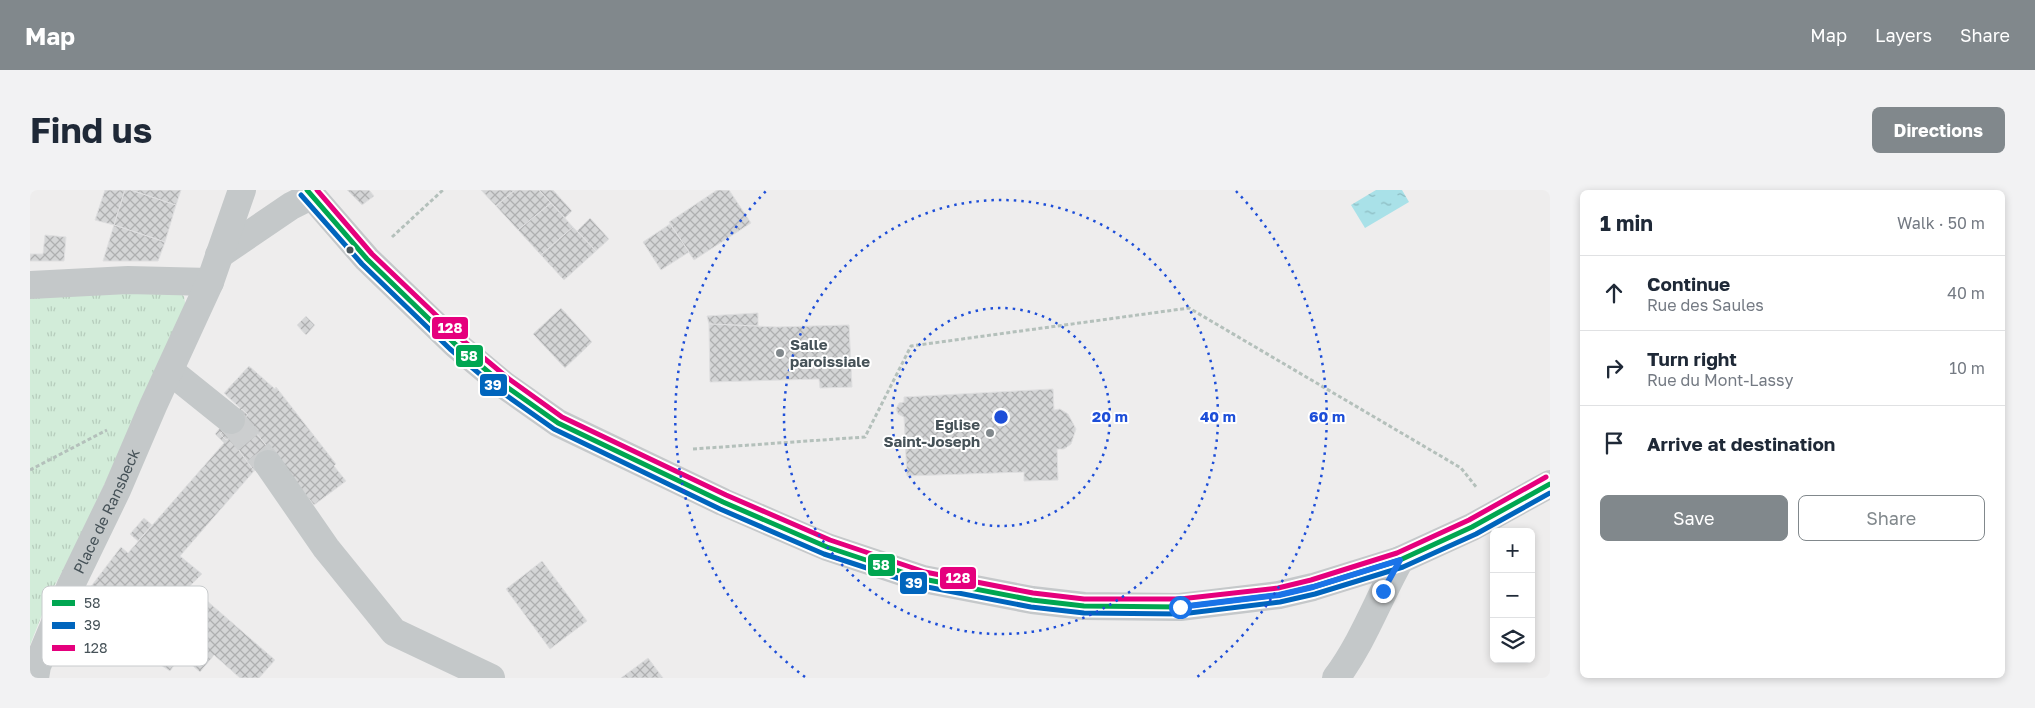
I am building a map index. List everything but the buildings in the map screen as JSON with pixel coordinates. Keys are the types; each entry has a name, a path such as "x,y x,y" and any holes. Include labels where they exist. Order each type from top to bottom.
{"street":[{"name":"Place de Ransbeck","path":"71,586 117,490 210,282 242,190"},
{"path":"219,255 309,193 367,259 455,344 504,385 558,423 723,502 827,546 923,579 1040,601 1084,606 1180,607 1279,595 1313,587 1400,560 1498,513 1550,484"},
{"path":"30,285 128,280 210,282"},
{"path":"170,371 231,420"},
{"path":"268,464 326,548 394,632 492,678"},
{"path":"1336,678 1351,659 1400,560"},
{"name":"Place de Ransbeck","path":"35,678 42,654"}],"path":[{"path":"367,259 443,190"},
{"path":"690,449 865,437 911,346 1189,308 1461,468 1498,513"},
{"path":"30,470 109,429"}],"green space":[{"path":"171,290 184,296 186,309 74,550 54,586 42,586 42,615 30,645 30,295"}],"water":[{"path":"1376,190 1402,190 1409,202 1365,228 1351,205"}],"tunnel":[{"path":"231,420 268,464"}],"transit line":[{"name":"58","path":"307,190 367,259 455,344 504,385 558,423 723,502 827,547 923,579 1032,600 1084,606 1180,607 1279,595 1313,587 1400,560 1472,527 1550,484"},
{"name":"128","path":"317,190 372,254 460,338 509,379 562,417 726,495 830,540 925,572 1033,593 1084,599 1180,599 1278,588 1311,580 1397,553 1469,520 1546,477"},
{"name":"39","path":"301,195 362,264 450,349 500,391 554,429 720,509 824,554 922,586 1031,607 1084,613 1181,614 1280,602 1315,594 1403,567 1476,534 1550,493"}],"place":[{"name":"Salle paroissiale","path":"780,353"},
{"name":"Eglise Saint-Joseph","path":"990,433"}],"route":[{"path":"1180,607 1279,595 1313,587 1400,560 1383,591"}]}
